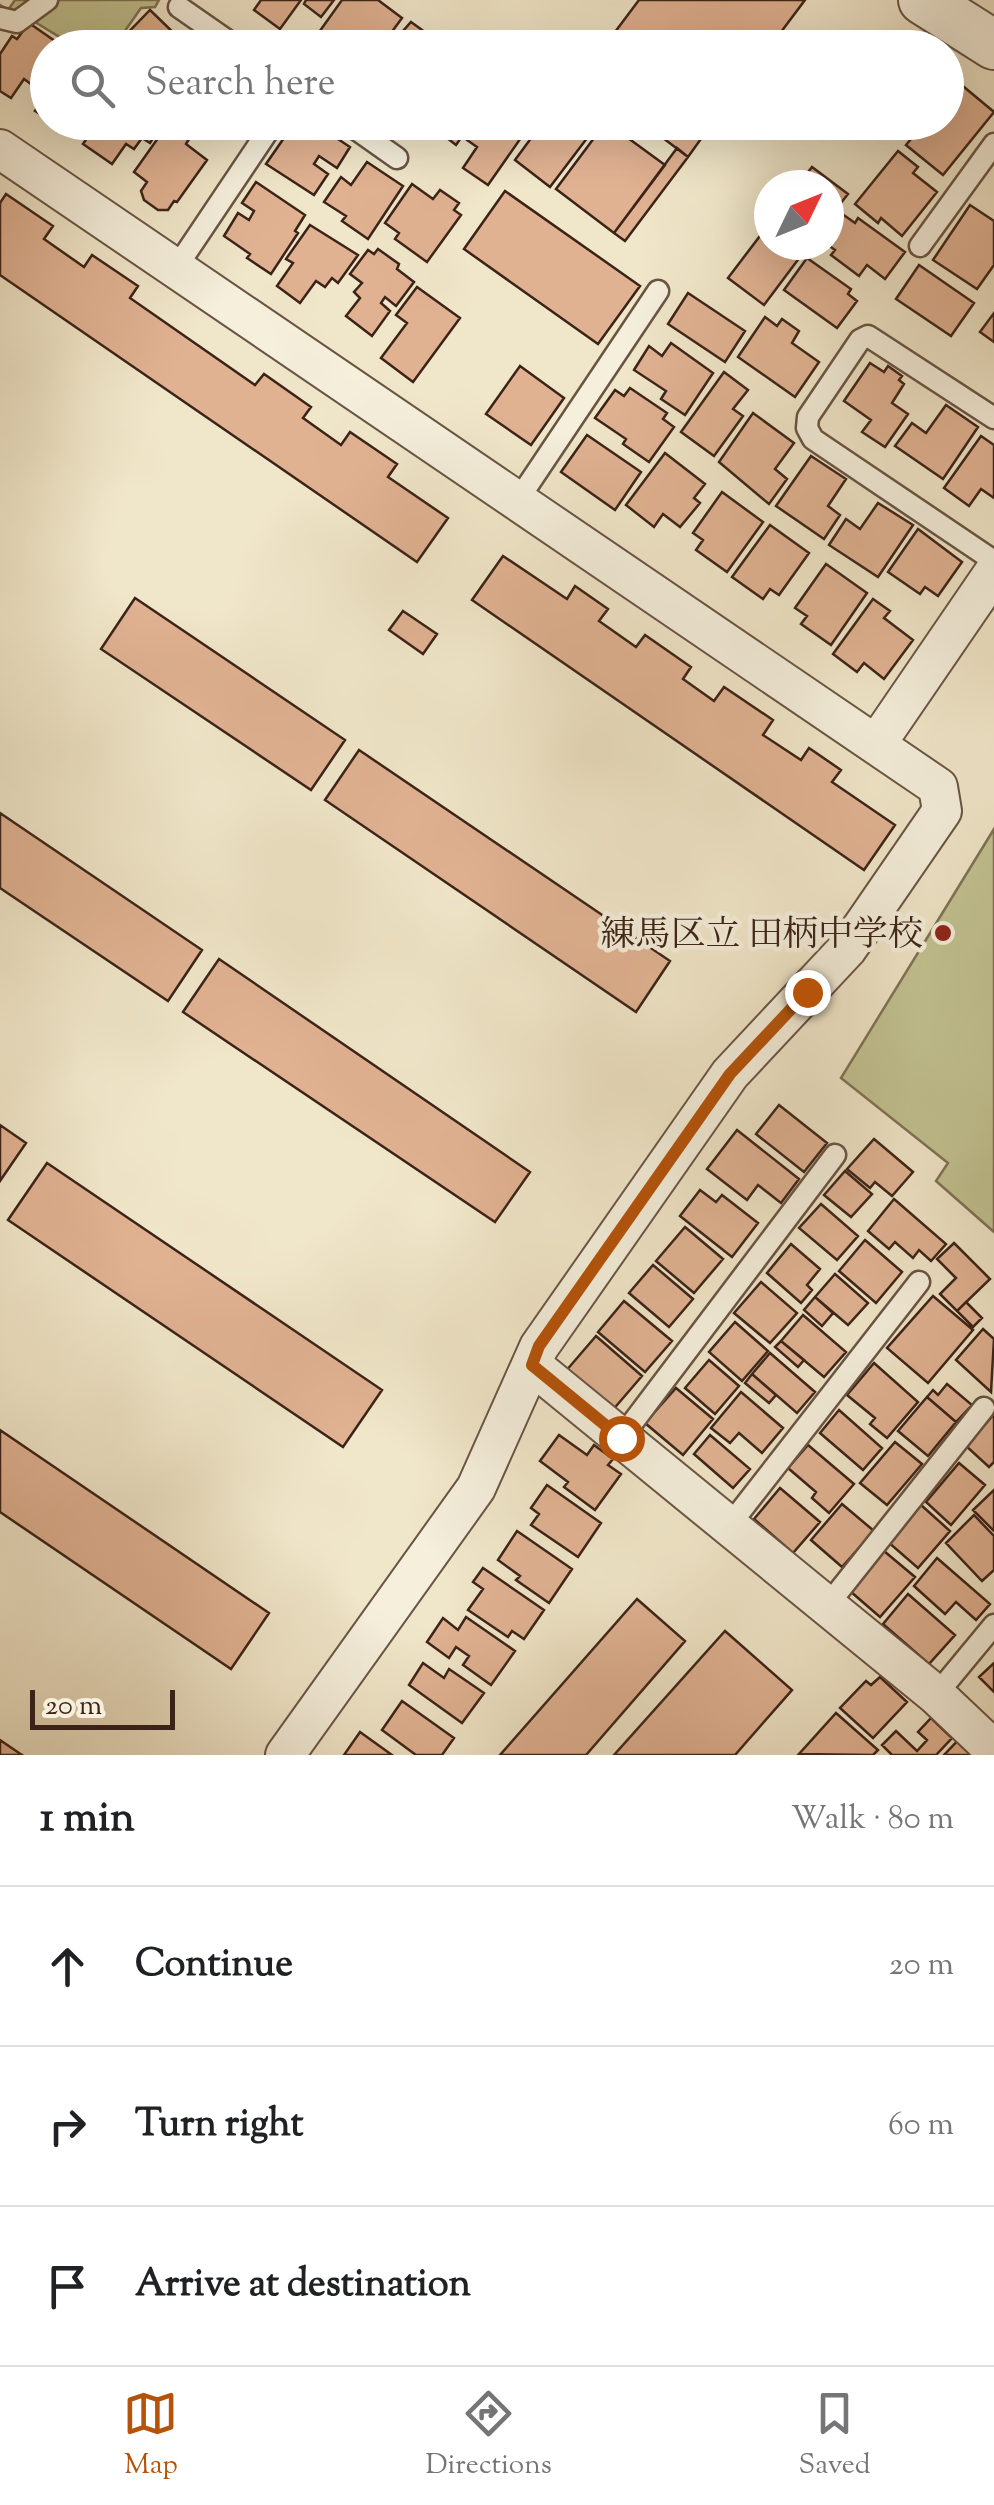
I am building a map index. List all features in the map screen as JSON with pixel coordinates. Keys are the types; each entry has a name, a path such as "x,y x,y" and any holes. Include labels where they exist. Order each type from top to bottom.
{"street":[{"path":"922,0 994,45"},
{"path":"0,149 938,787 942,810 847,949 730,1074 539,1346 476,1488 285,1755"},
{"path":"876,743 994,572"},
{"path":"532,1365 936,1695 994,1750"}],"lane":[{"path":"0,18 17,22 47,0"},
{"path":"179,6 213,30"},
{"path":"176,268 262,140"},
{"path":"371,140 396,158"},
{"path":"920,246 994,144"},
{"path":"518,500 658,291"},
{"path":"994,418 868,336 860,340 808,417 807,428 813,439 994,561"},
{"path":"621,1438 835,1156"},
{"path":"729,1526 919,1282"},
{"path":"827,1606 984,1408"},
{"path":"936,1695 994,1626"}],"green space":[{"path":"15,0 159,0 155,7 141,8 126,30 48,30 30,19 15,33 0,23 0,5 8,10"},
{"path":"994,829 994,1232 936,1181 948,1163 841,1078"}],"building":[{"path":"261,0 301,0 280,29 254,10"},
{"path":"306,0 334,0 321,17 304,4"},
{"path":"342,0 378,0 402,18 393,30 321,30"},
{"path":"639,0 805,0 782,30 616,30"},
{"path":"150,10 171,30 131,30"},
{"path":"411,22 422,30 404,30"},
{"path":"29,23 39,30 30,30 30,83 24,79 11,98 0,91 0,54 12,36 17,39"},
{"path":"964,87 994,112 943,175 906,145 910,140 964,140"},
{"path":"86,140 141,140 134,149 126,144 112,164 83,144"},
{"path":"157,140 188,140 186,144 207,160 168,210 158,210 144,200 141,191 147,182 134,172"},
{"path":"283,140 340,140 350,147 337,168 319,156 314,164 328,174 314,195 266,164"},
{"path":"467,140 519,140 488,185 463,168 477,147"},
{"path":"530,140 586,140 550,187 515,160"},
{"path":"593,140 631,140 665,165 614,233 556,189"},
{"path":"666,140 700,140 688,157"},
{"path":"677,148 688,157 625,241 614,233"},
{"path":"898,151 918,167 913,173 937,192 902,236 881,218 878,223 855,204"},
{"path":"367,162 403,186 368,239 342,221 346,216 324,202 341,177 351,185"},
{"path":"256,182 305,215 271,274 224,236 238,213 249,220 254,211 242,203"},
{"path":"412,184 433,199 440,190 459,203 454,210 461,215 427,262 395,239 399,233 385,223"},
{"path":"505,191 640,286 598,344 464,249"},
{"path":"6,194 53,226 44,239 84,267 92,255 138,286 130,298 255,385 264,374 311,407 303,418 341,445 350,432 397,464 388,477 448,518 417,562 0,275 0,203"},
{"path":"970,205 994,221 994,265 977,289 933,260"},
{"path":"844,215 855,223 858,218 905,252 885,279 867,265 859,276 838,260 844,260"},
{"path":"310,225 358,255 338,283 332,278 325,287 316,281 300,303 277,286 293,263 286,259"},
{"path":"754,244 754,260 798,260 764,305 728,278"},
{"path":"378,249 399,264 397,269 414,282 396,306 385,297 381,303 390,311 372,336 346,316 360,298 354,292 362,283 350,274 368,250 374,254"},
{"path":"806,260 810,260 851,289 848,294 857,301 837,328 784,290"},
{"path":"919,265 974,303 951,336 896,299"},
{"path":"417,287 460,318 413,382 381,358 407,323 396,315"},
{"path":"688,293 745,331 725,362 668,324"},
{"path":"994,313 994,342 980,332"},
{"path":"765,317 777,326 782,319 799,331 792,343 819,362 795,397 738,357"},
{"path":"671,343 713,373 685,415 661,399 666,391 634,370 649,346 662,356"},
{"path":"870,363 884,372 888,366 902,376 899,380 904,384 892,403 908,414 885,447 862,432 871,420 844,401"},
{"path":"520,366 564,398 531,445 486,414"},
{"path":"724,372 748,390 733,409 743,416 714,456 681,432"},
{"path":"630,388 667,413 663,419 674,427 649,462 623,444 626,439 595,418 615,390 624,396"},
{"path":"946,405 978,427 943,479 895,446 912,423 926,433"},
{"path":"753,413 794,443 775,469 787,479 769,504 719,462"},
{"path":"587,435 641,472 615,510 561,472"},
{"path":"981,436 994,445 994,498 981,489 969,506 944,488"},
{"path":"665,453 705,484 694,498 700,503 680,527 663,514 654,527 626,505"},
{"path":"811,456 846,479 828,506 840,515 824,539 776,506"},
{"path":"722,492 763,522 727,572 696,550 703,540 693,533"},
{"path":"878,503 913,525 878,577 829,545 846,519 860,529"},
{"path":"770,525 809,553 779,595 770,589 763,599 732,577"},
{"path":"918,529 962,562 938,596 925,587 920,594 888,572"},
{"path":"503,556 567,599 575,586 608,609 599,621 636,647 645,635 691,667 683,679 714,701 724,687 773,720 763,735 801,760 809,748 841,770 832,782 895,825 864,870 472,600"},
{"path":"826,564 867,593 831,645 801,624 807,616 795,608"},
{"path":"135,598 345,740 311,790 101,649"},
{"path":"873,599 890,611 884,618 913,640 884,679 864,663 857,672 833,654"},
{"path":"403,611 437,634 423,654 389,630"},
{"path":"359,750 670,961 636,1012 325,800"},
{"path":"0,813 202,950 168,1001 0,888"},
{"path":"219,959 530,1172 495,1222 183,1012"},
{"path":"779,1105 827,1143 804,1172 756,1134"},
{"path":"0,1125 26,1143 0,1181"},
{"path":"737,1130 799,1179 781,1203 758,1185 747,1200 707,1169"},
{"path":"874,1139 913,1172 892,1196 875,1182 870,1188 847,1169"},
{"path":"47,1163 382,1390 343,1447 8,1220"},
{"path":"845,1171 872,1194 851,1217 824,1195"},
{"path":"700,1190 716,1202 722,1195 758,1223 732,1257 680,1216"},
{"path":"894,1199 946,1244 931,1261 919,1250 913,1258 895,1242 889,1249 868,1231"},
{"path":"821,1204 858,1236 837,1260 799,1228"},
{"path":"685,1227 723,1259 694,1293 656,1261"},
{"path":"865,1240 902,1272 876,1303 839,1271"},
{"path":"954,1243 990,1279 957,1311 940,1294 956,1278 937,1259"},
{"path":"791,1244 820,1269 807,1285 812,1290 801,1303 767,1273"},
{"path":"653,1265 693,1299 669,1327 629,1293"},
{"path":"835,1274 868,1303 848,1325 815,1297"},
{"path":"761,1282 797,1313 770,1343 734,1313"},
{"path":"933,1296 973,1330 928,1383 887,1348"},
{"path":"815,1297 833,1313 822,1326 804,1310"},
{"path":"624,1301 672,1341 645,1372 598,1332"},
{"path":"966,1302 982,1318 973,1327 957,1311"},
{"path":"803,1315 846,1352 824,1377 781,1341"},
{"path":"735,1322 768,1351 742,1381 709,1352"},
{"path":"983,1329 994,1339 991,1392 956,1360"},
{"path":"596,1336 642,1376 611,1412 565,1372"},
{"path":"781,1341 804,1360 798,1367 775,1347"},
{"path":"770,1353 815,1392 797,1413 752,1374"},
{"path":"709,1360 739,1386 715,1414 685,1388"},
{"path":"874,1363 918,1402 887,1438 870,1424 875,1418 847,1395"},
{"path":"752,1374 776,1395 769,1403 745,1383"},
{"path":"947,1384 972,1405 956,1422 927,1397 933,1390 938,1395"},
{"path":"676,1388 713,1419 683,1455 645,1423"},
{"path":"741,1392 783,1428 762,1453 739,1433 730,1443 711,1428"},
{"path":"927,1397 956,1422 928,1456 898,1431"},
{"path":"839,1410 882,1448 863,1470 820,1433"},
{"path":"994,1414 994,1462 989,1467 966,1446"},
{"path":"0,1430 269,1613 231,1669 0,1512"},
{"path":"559,1435 587,1455 594,1445 613,1459 608,1465 621,1474 595,1510 564,1487 568,1482 540,1461"},
{"path":"710,1435 750,1469 733,1488 694,1454"},
{"path":"895,1442 922,1464 887,1505 860,1483"},
{"path":"808,1445 854,1484 829,1513 812,1498 816,1492 788,1468"},
{"path":"959,1463 985,1485 951,1525 926,1502"},
{"path":"547,1485 601,1523 578,1557 531,1525 539,1514 531,1508"},
{"path":"780,1488 820,1522 793,1553 754,1519"},
{"path":"994,1490 994,1531 973,1510"},
{"path":"842,1504 874,1531 842,1567 811,1540"},
{"path":"921,1505 950,1531 918,1568 888,1542"},
{"path":"974,1515 994,1536 994,1570 982,1581 946,1543"},
{"path":"517,1531 572,1569 549,1603 516,1580 520,1576 498,1560"},
{"path":"884,1551 915,1577 880,1617 850,1591"},
{"path":"937,1558 990,1604 976,1620 956,1602 945,1614 914,1586"},
{"path":"483,1568 544,1610 524,1639 512,1631 508,1637 468,1610 483,1589 473,1582"},
{"path":"908,1594 955,1635 929,1664 883,1624"},
{"path":"637,1599 685,1641 586,1755 500,1755"},
{"path":"466,1617 515,1651 491,1685 463,1665 469,1656 456,1647 449,1658 427,1642 443,1618 458,1630"},
{"path":"725,1631 792,1690 735,1755 614,1755"},
{"path":"423,1663 444,1678 449,1669 484,1693 462,1723 409,1685"},
{"path":"994,1663 994,1692 979,1677"},
{"path":"880,1677 907,1702 873,1738 840,1708 866,1681 871,1685"},
{"path":"402,1701 454,1738 442,1755 416,1755 382,1730"},
{"path":"836,1713 878,1750 873,1755 799,1754"},
{"path":"931,1718 952,1738 936,1755 892,1755 882,1745 896,1731 917,1751 927,1740 918,1732"},
{"path":"360,1732 392,1755 344,1755"},
{"path":"964,1734 986,1755 944,1755"},
{"path":"0,1740 22,1755 0,1755"}],"place":[{"name":"練馬区立 田柄中学校","path":"943,933"}],"route":[{"path":"621,1438 532,1365 539,1346 730,1074 807,992"}]}
